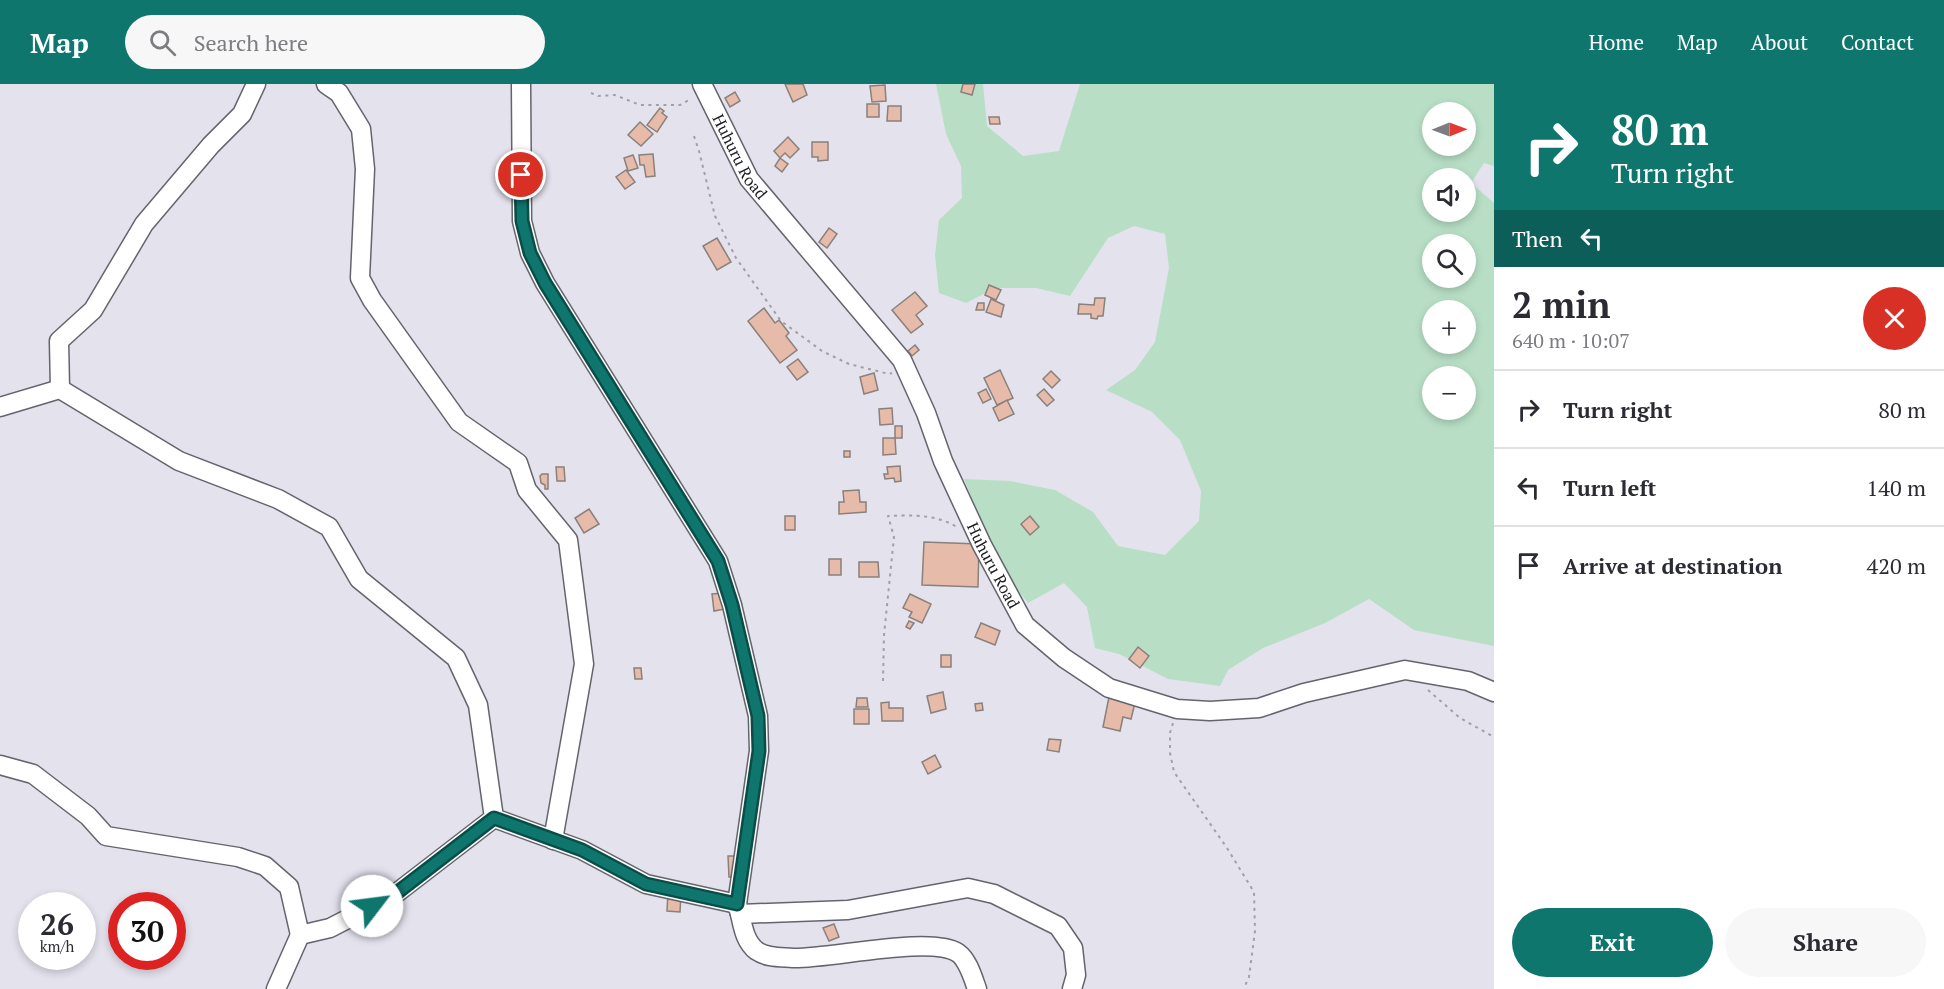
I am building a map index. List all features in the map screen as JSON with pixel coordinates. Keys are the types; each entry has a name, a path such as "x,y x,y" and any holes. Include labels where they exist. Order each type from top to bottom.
{"street":[{"path":"60,389 59,341 93,310 144,224 211,145 242,114 256,84"},
{"path":"326,84 339,93 361,129 365,169 360,278 372,300 459,422 518,464 527,490 568,540 584,664 553,840"},
{"path":"520,84 522,221 530,253 545,283 718,561 732,605 758,716 759,751 739,909 745,936 757,951 775,957 807,958 938,946 959,953 971,972 977,989"},
{"name":"Huhuru Road","path":"704,88 749,179 902,360 926,413 943,461 982,545 1025,625 1064,658 1109,688 1177,709 1210,711 1259,708 1304,693 1405,670 1468,681 1494,692"},
{"path":"0,407 60,389 179,461 278,499 329,527 359,579 456,658 478,705 494,818"},
{"path":"0,765 33,774 88,816 106,836 238,857 265,866 289,887 300,935 276,989"},
{"path":"494,818 582,850 646,884 739,909 848,910 968,888 994,894 1058,926 1073,948 1076,975 1072,989"},
{"path":"300,935 330,928 394,895 494,818"}],"path":[{"path":"591,93 598,96 615,95 640,105 658,106 680,105 704,88"},
{"path":"694,136 715,216 736,258 781,321 822,351 849,364 889,374 906,368"},
{"path":"883,681 884,635 894,537 888,516 915,515 949,522 982,545"},
{"path":"1405,670 1460,718 1494,737"},
{"path":"1177,709 1170,732 1170,753 1174,772 1227,848 1254,892 1255,931 1248,977 1244,988"}],"green space":[{"path":"936,84 983,84 987,126 1023,156 1059,151 1080,84 1494,84 1494,166 1484,163 1476,175 1476,168 1422,168 1422,222 1476,222 1476,187 1494,203 1494,646 1414,630 1369,599 1325,623 1263,648 1228,670 1220,686 1168,679 1119,654 1095,648 1087,607 1064,583 1028,603 1000,568 964,479 1010,481 1055,490 1093,512 1118,546 1165,555 1199,521 1201,491 1180,440 1152,412 1106,390 1135,370 1155,342 1169,268 1165,234 1134,226 1108,238 1070,296 1036,288 995,288 966,303 939,293 935,255 939,220 962,198 961,166 946,134"}],"building":[{"path":"785,84 803,84 807,95 793,102"},
{"path":"963,84 975,84 972,95 961,92"},
{"path":"885,85 886,101 872,102 870,86"},
{"path":"735,92 740,101 730,107 725,98"},
{"path":"867,104 879,104 879,117 867,117"},
{"path":"888,106 901,106 901,121 887,121"},
{"path":"660,108 667,117 657,132 647,125"},
{"path":"989,117 999,117 1000,124 990,124"},
{"path":"640,122 653,134 641,146 628,135"},
{"path":"788,137 799,149 790,158 785,153 780,158 774,151"},
{"path":"812,142 828,142 828,160 818,161 818,157 812,157"},
{"path":"653,154 655,176 646,177 644,165 640,165 639,155"},
{"path":"633,155 638,168 628,171 624,158"},
{"path":"780,158 788,164 782,172 775,166"},
{"path":"626,170 635,182 625,189 616,177"},
{"path":"829,228 837,234 827,248 819,242"},
{"path":"717,238 731,262 717,270 703,246"},
{"path":"989,285 1001,290 996,300 985,295"},
{"path":"915,292 927,306 916,315 923,324 911,333 892,310"},
{"path":"1095,298 1105,298 1103,316 1098,316 1097,319 1091,318 1091,314 1078,314 1079,304 1094,305"},
{"path":"991,299 1004,305 1001,317 986,312"},
{"path":"978,303 984,303 984,310 976,310"},
{"path":"764,308 775,323 779,320 789,333 786,336 797,350 780,363 748,321"},
{"path":"915,345 919,350 912,356 908,351"},
{"path":"798,359 808,372 797,380 787,367"},
{"path":"1000,370 1013,398 997,405 984,378"},
{"path":"1051,371 1060,380 1052,388 1043,379"},
{"path":"874,373 878,390 864,394 860,377"},
{"path":"986,389 991,399 983,403 978,393"},
{"path":"1044,389 1054,400 1047,406 1037,395"},
{"path":"1007,400 1014,414 999,421 993,408"},
{"path":"892,408 893,424 880,425 879,409"},
{"path":"895,426 902,426 902,438 895,438"},
{"path":"883,438 895,438 896,454 883,455"},
{"path":"844,451 850,451 850,457 844,457"},
{"path":"900,466 901,481 895,482 894,478 885,479 884,474 888,474 887,467"},
{"path":"556,467 564,467 565,481 557,481"},
{"path":"542,474 548,474 548,489 545,489 545,485 541,483"},
{"path":"859,490 860,502 866,502 866,512 839,514 839,502 844,502 843,491"},
{"path":"589,509 599,524 584,533 575,518"},
{"path":"785,516 795,516 795,530 785,530"},
{"path":"1030,516 1039,527 1030,535 1021,524"},
{"path":"924,542 979,544 978,587 922,585"},
{"path":"829,559 841,559 841,575 829,575"},
{"path":"859,562 878,562 879,577 859,577"},
{"path":"723,593 725,609 714,611 712,594"},
{"path":"910,594 931,604 922,623 909,617 912,612 903,608"},
{"path":"909,621 914,623 910,629 906,627"},
{"path":"981,623 1000,631 995,645 975,637"},
{"path":"1138,647 1149,656 1140,668 1129,659"},
{"path":"941,655 951,655 951,667 941,667"},
{"path":"634,668 641,668 642,679 635,679"},
{"path":"943,692 946,709 931,713 927,696"},
{"path":"1109,697 1135,703 1131,719 1123,717 1120,731 1103,727"},
{"path":"857,698 867,698 868,707 856,707"},
{"path":"889,702 889,708 903,708 903,721 882,721 881,703"},
{"path":"982,703 983,710 976,711 975,704"},
{"path":"854,709 869,709 869,724 854,724"},
{"path":"1049,739 1061,740 1059,752 1047,750"},
{"path":"935,755 941,767 928,774 922,762"},
{"path":"728,856 748,856 748,877 729,877"},
{"path":"668,893 681,893 680,912 667,911"},
{"path":"834,924 839,937 829,941 823,928"}],"route":[{"path":"372,906 394,895 494,818 582,850 646,884 737,904 759,751 758,716 732,605 718,561 545,283 530,253 522,221 521,175"}]}
